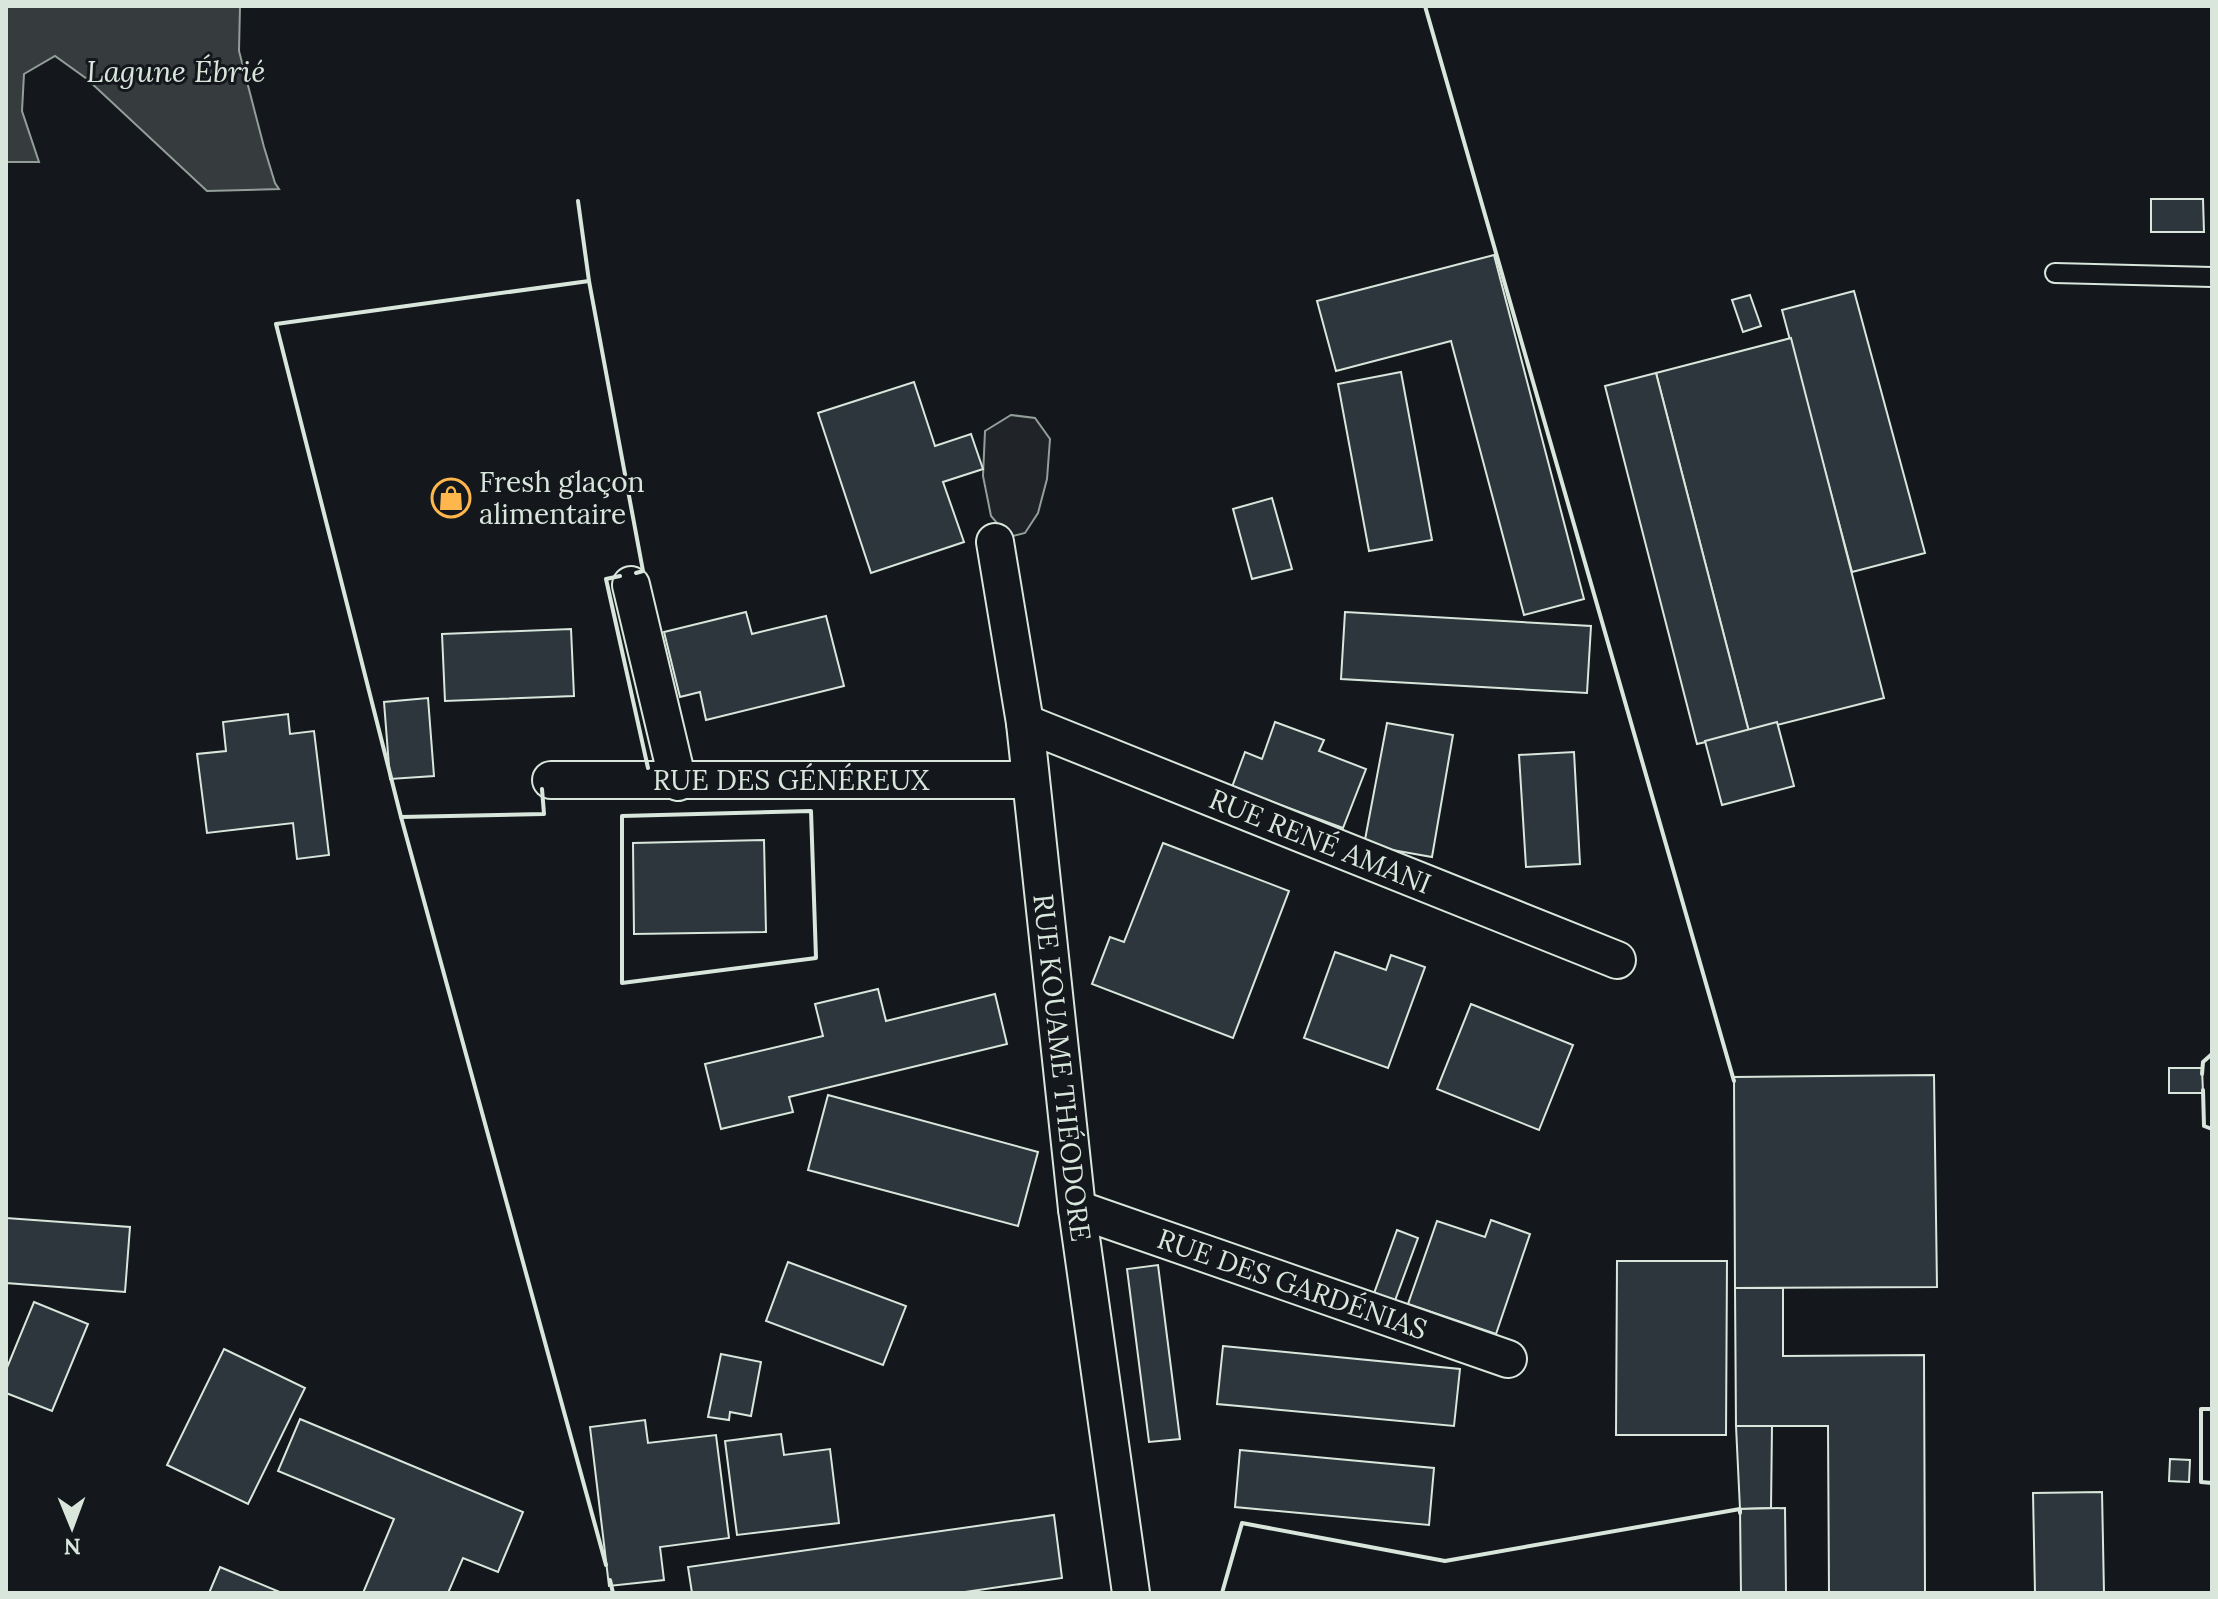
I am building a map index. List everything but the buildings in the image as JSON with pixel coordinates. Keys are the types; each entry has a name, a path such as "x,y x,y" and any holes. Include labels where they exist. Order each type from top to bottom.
{"street":[{"name":"RUE KOUAME THÉODORE","path":"995,542 1025,723 1077,1209 1131,1593"},
{"path":"631,585 678,782"},
{"name":"RUE RENÉ AMANI","path":"1025,723 1617,960"},
{"name":"RUE DES GÉNÉREUX","path":"551,780 1030,780"},
{"name":"RUE DES GARDÉNIAS","path":"1077,1209 1508,1359"}],"lane":[{"path":"2055,273 2212,277"}],"shaded area":[{"path":"1011,415 1035,418 1050,439 1047,479 1038,513 1025,533 1009,537 991,516 983,476 985,431"}],"water":[{"name":"Lagune Ébrié","path":"6,6 240,6 239,51 264,147 279,189 207,191 87,79 55,56 24,74 22,111 39,162 6,162"}],"wall":[{"path":"1425,6 1734,1081"},
{"path":"578,201 589,281 643,571 636,573"},
{"path":"542,789 544,814 401,817 276,324 589,281"},
{"path":"620,576 606,579 648,768"},
{"path":"811,811 816,958 622,983 622,816 811,811"},
{"path":"401,817 606,1565"},
{"path":"2202,1074 2203,1062 2212,1054"},
{"path":"2203,1090 2204,1126 2212,1129"},
{"path":"2212,1409 2201,1409 2201,1482 2212,1483"},
{"path":"1222,1593 1242,1523 1445,1561 1740,1509 1740,1513"},
{"path":"610,1580 613,1593"}],"place":[{"name":"Fresh glaçon alimentaire","path":"451,498"}]}
